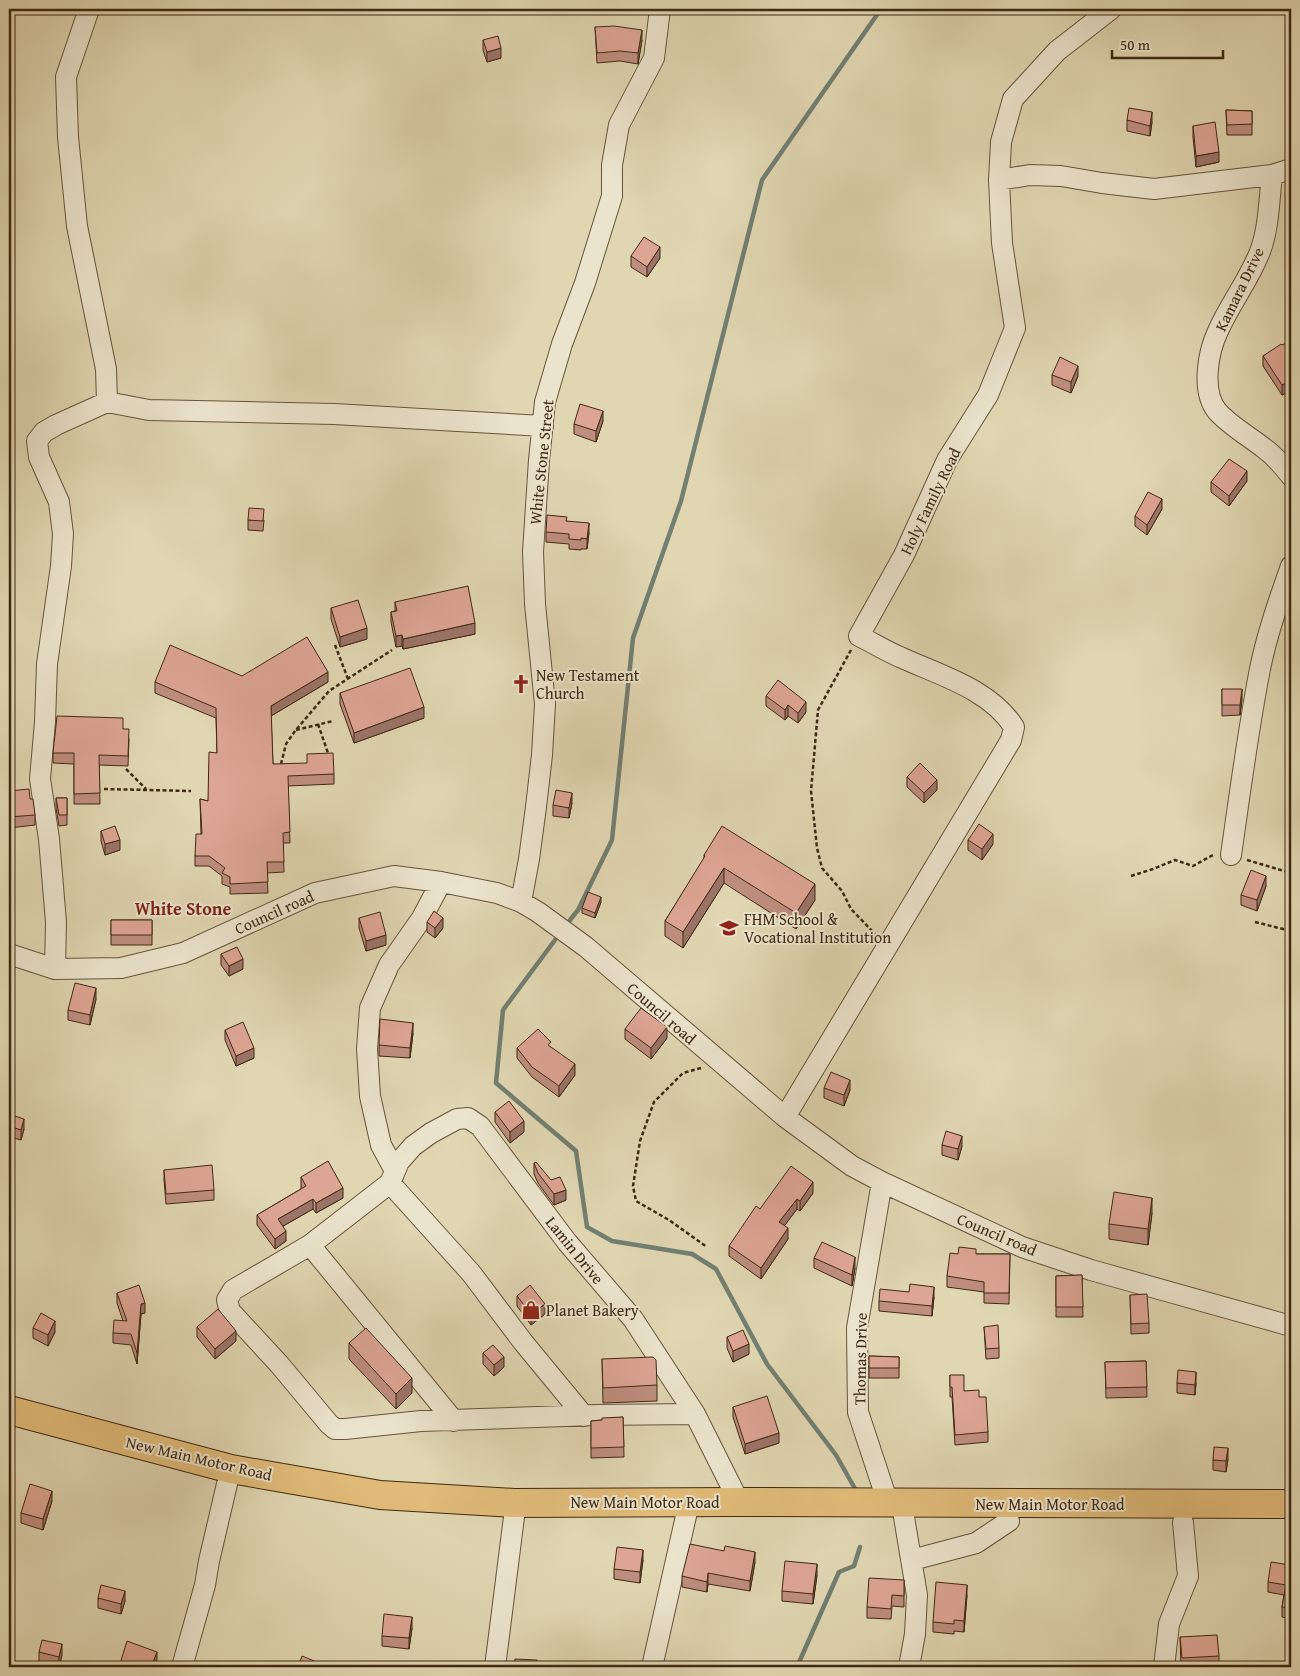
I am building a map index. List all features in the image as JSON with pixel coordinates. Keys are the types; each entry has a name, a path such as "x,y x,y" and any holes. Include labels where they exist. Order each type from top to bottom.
{"highway":[{"name":"New Main Motor Road","path":"9,1410 231,1469 380,1495 514,1503 739,1502 896,1510 1009,1521 1291,1522"},
{"name":"New Main Motor Road","path":"9,1425 228,1484 380,1510 514,1517 686,1516 896,1510 1291,1504"}],"street":[{"path":"89,9 66,77 67,127 77,226 106,369 107,402"},
{"name":"White Stone Street","path":"521,902 529,859 539,781 545,704 535,604 533,552 545,402 562,344 585,283 612,196 612,166 619,125 654,58 660,9"},
{"name":"Holy Family Road","path":"859,636 904,555 947,460 988,395 1015,328 1002,243 999,180 1001,142 1013,98 1058,51 1111,9"},
{"path":"999,180 1030,175 1061,176 1154,189 1272,175 1291,169"},
{"name":"Kamara Drive","path":"1272,175 1260,252 1250,275 1239,291 1217,332 1207,382 1210,400 1218,411 1236,428 1266,450 1291,476"},
{"path":"55,969 56,922 40,779 45,722 47,664 61,566 63,534 59,502 39,457 37,441 44,432 107,402 149,410 334,414 543,426"},
{"path":"1231,855 1260,668 1271,624 1291,566"},
{"path":"785,1117 1011,740 1014,726 1007,716 988,700 962,685 859,636"},
{"name":"Council road","path":"9,954 55,969 121,968 183,953 315,893 394,876 440,882 497,893 521,902 538,912 586,947 785,1117 852,1166 882,1182 1022,1247 1091,1270 1291,1326"},
{"path":"440,882 422,918 389,965 370,1008 367,1048 370,1096 381,1145 392,1177 584,1416"},
{"name":"Lamin Drive","path":"392,1177 399,1162 413,1146 431,1133 457,1119 468,1118 480,1126 567,1242 633,1319 695,1414 739,1502"},
{"path":"392,1177 310,1245 233,1290 227,1300 230,1311 335,1429 421,1422 695,1414"},
{"name":"Thomas Drive","path":"882,1182 857,1328 858,1412 896,1510 912,1560 916,1595 915,1634 909,1667"},
{"path":"310,1245 454,1421"},
{"path":"182,1667 205,1585 228,1484"},
{"path":"652,1667 686,1516"},
{"path":"495,1667 514,1517"},
{"path":"912,1560 976,1543 1009,1521"},
{"path":"1164,1667 1169,1624 1188,1576 1183,1522"}],"path":[{"path":"859,636 818,710 811,791 817,848 822,868 842,891 851,909 888,947"},
{"path":"335,645 348,679"},
{"path":"281,764 286,744 329,691 392,650"},
{"path":"295,731 333,721"},
{"path":"318,724 329,758"},
{"path":"126,769 147,790"},
{"path":"104,789 191,791"},
{"path":"1131,876 1176,860 1192,866 1221,852 1291,873"},
{"path":"1255,922 1291,931"},
{"path":"707,1246 669,1220 636,1201 633,1186 640,1141 654,1102 683,1072 720,1063"}],"building":[{"path":"614,26 642,30 638,53 620,51 597,53 595,27"},
{"path":"498,36 501,48 487,52 483,40"},
{"path":"1129,108 1152,112 1150,126 1127,120"},
{"path":"1226,110 1252,111 1252,124 1227,125"},
{"path":"1215,122 1219,152 1196,156 1193,126"},
{"path":"644,237 660,247 647,267 631,256"},
{"path":"1291,341 1291,389 1288,382 1282,385 1263,356 1281,344"},
{"path":"1060,357 1078,366 1071,382 1052,375"},
{"path":"580,404 603,411 596,431 574,424"},
{"path":"1229,459 1247,471 1229,496 1211,482"},
{"path":"1148,492 1162,499 1147,525 1135,516"},
{"path":"249,508 264,509 263,521 248,520"},
{"path":"547,515 567,517 566,521 589,523 587,539 569,539 569,534 546,532"},
{"path":"468,586 475,623 403,639 402,635 396,636 391,612 397,611 395,602"},
{"path":"358,600 367,628 340,637 331,608"},
{"path":"307,637 328,672 271,706 273,764 307,763 307,754 333,753 334,774 288,776 290,832 283,833 284,862 267,862 268,882 230,884 230,877 222,873 225,868 209,856 195,856 196,834 202,834 200,799 208,801 209,752 217,753 216,708 155,682 170,645 242,676"},
{"path":"410,668 424,707 354,733 340,693"},
{"path":"778,680 806,702 798,713 788,705 785,710 766,696"},
{"path":"1222,689 1242,689 1240,705 1222,705"},
{"path":"57,716 123,718 123,729 129,729 128,756 99,755 100,793 74,794 74,753 53,753"},
{"path":"920,763 937,780 924,793 907,777"},
{"path":"29,789 30,799 33,799 35,815 9,817 9,791"},
{"path":"556,790 572,793 569,808 553,805"},
{"path":"56,798 67,798 67,815 59,815"},
{"path":"979,824 993,834 982,849 968,840"},
{"path":"115,826 120,840 105,844 101,831"},
{"path":"722,826 815,884 796,913 724,868 683,932 665,921"},
{"path":"1251,870 1266,876 1257,900 1241,895"},
{"path":"588,892 601,897 595,913 582,908"},
{"path":"434,911 443,918 435,928 427,922"},
{"path":"380,912 386,935 366,941 359,918"},
{"path":"111,920 152,920 152,935 111,935"},
{"path":"237,947 243,959 229,966 221,954"},
{"path":"75,983 96,988 90,1015 68,1010"},
{"path":"641,1008 667,1027 651,1048 625,1029"},
{"path":"380,1019 413,1023 410,1048 379,1045"},
{"path":"243,1022 254,1048 236,1056 225,1030"},
{"path":"538,1029 551,1042 548,1045 575,1064 559,1086 532,1067 517,1048"},
{"path":"831,1072 850,1080 844,1095 824,1088"},
{"path":"509,1101 524,1121 510,1132 495,1112"},
{"path":"12,1115 24,1119 21,1130 9,1126"},
{"path":"946,1131 962,1136 958,1149 942,1145"},
{"path":"328,1161 343,1188 316,1203 313,1199 278,1219 286,1231 275,1239 257,1215 306,1186 301,1177"},
{"path":"536,1162 551,1180 560,1177 566,1190 554,1194 538,1173 534,1163"},
{"path":"212,1165 214,1190 166,1194 164,1170"},
{"path":"791,1166 813,1182 800,1201 797,1199 779,1222 788,1228 761,1268 729,1246 756,1206 760,1209"},
{"path":"1114,1192 1152,1198 1148,1229 1109,1224"},
{"path":"822,1242 855,1257 852,1275 814,1258"},
{"path":"959,1247 976,1249 976,1254 1010,1254 1009,1293 984,1293 984,1282 947,1276 950,1253 958,1254"},
{"path":"1082,1275 1083,1307 1056,1307 1056,1276"},
{"path":"910,1284 934,1287 932,1306 879,1301 880,1289 909,1292"},
{"path":"139,1285 145,1303 141,1304 137,1353 131,1334 113,1333 114,1320 127,1321 117,1293"},
{"path":"530,1285 545,1304 531,1314 517,1296"},
{"path":"1147,1294 1149,1323 1131,1324 1130,1295"},
{"path":"218,1309 236,1331 215,1349 197,1327"},
{"path":"41,1313 55,1321 48,1335 33,1328"},
{"path":"998,1325 999,1348 986,1349 984,1327"},
{"path":"366,1328 412,1378 396,1394 349,1343"},
{"path":"743,1330 749,1344 733,1351 727,1337"},
{"path":"493,1345 504,1357 494,1365 483,1353"},
{"path":"869,1356 899,1357 899,1368 869,1368"},
{"path":"653,1357 656,1360 657,1385 603,1388 602,1359"},
{"path":"1146,1361 1147,1387 1106,1388 1105,1362"},
{"path":"1178,1370 1196,1372 1195,1385 1177,1383"},
{"path":"950,1375 964,1375 964,1391 979,1390 979,1397 986,1397 988,1432 955,1435"},
{"path":"767,1396 779,1433 745,1444 733,1407"},
{"path":"623,1417 624,1447 591,1448 591,1421 602,1420 602,1418"},
{"path":"1214,1447 1228,1448 1226,1461 1213,1460"},
{"path":"30,1484 52,1491 43,1519 21,1513"},
{"path":"690,1544 724,1551 725,1546 755,1552 750,1581 708,1573 707,1582 682,1576"},
{"path":"617,1547 643,1550 640,1572 614,1569"},
{"path":"785,1561 817,1564 813,1594 782,1591"},
{"path":"1271,1562 1291,1564 1291,1608 1282,1607 1286,1585 1268,1582"},
{"path":"869,1578 904,1580 904,1596 892,1595 891,1609 867,1607"},
{"path":"936,1582 967,1585 964,1621 954,1620 954,1624 933,1622"},
{"path":"101,1585 125,1591 121,1604 98,1598"},
{"path":"384,1614 412,1617 409,1638 382,1636"},
{"path":"1217,1635 1219,1656 1182,1658 1180,1637"},
{"path":"42,1640 62,1644 59,1657 39,1652"},
{"path":"127,1641 157,1652 151,1667 119,1667"},
{"path":"302,1656 324,1665 323,1667 298,1667"},
{"path":"515,1659 537,1660 537,1667 514,1667"},
{"path":"967,1665 988,1667 967,1667"}],"waterway":[{"path":"570,920 578,910 612,840 633,638 681,501 762,180 881,9"},
{"path":"555,940 503,1010 496,1083 576,1151 587,1227 612,1241 692,1254 716,1269 767,1364 836,1455 858,1494"},
{"path":"797,1667 839,1572 854,1566 860,1547"}],"place":[{"name":"New Testament Church","path":"521,684"},
{"name":"FHM School & Vocational Institution","path":"729,928"},
{"name":"Planet Bakery","path":"531,1310"}],"district":[{"name":"White Stone","path":"183,908"}]}
